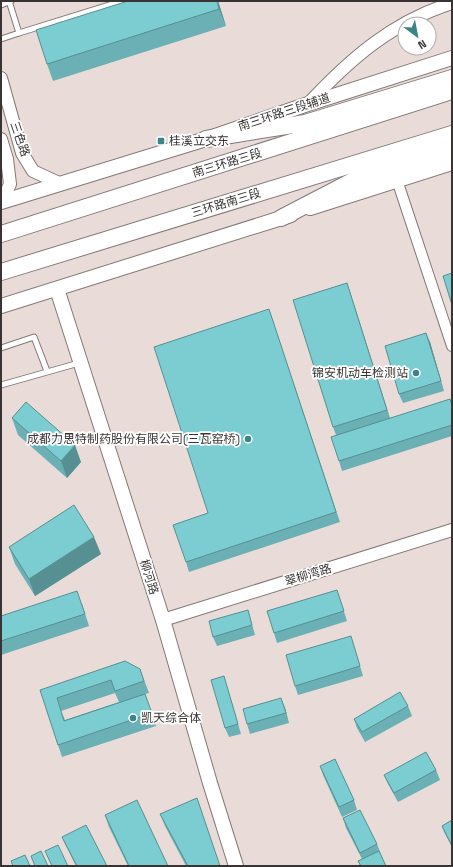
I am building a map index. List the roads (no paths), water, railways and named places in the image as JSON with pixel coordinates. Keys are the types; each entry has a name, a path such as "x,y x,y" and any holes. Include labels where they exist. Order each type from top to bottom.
{"highway":[{"path":"206,139 305,123 452,78"},
{"name":"南三环路三段","path":"1,234 452,91"},
{"name":"三环路南三段","path":"1,272 452,134"},
{"path":"281,218 360,177 452,148"}],"main road":[{"name":"南三环路三段辅道","path":"2,202 59,183 206,139 308,104 452,58"},
{"path":"1,306 452,163"},
{"name":"柳河路","path":"57,289 163,620 210,783 236,866"}],"street":[{"path":"308,104 341,69 366,48 396,29 435,8 452,3"},
{"name":"三色路","path":"1,78 22,153 33,171 59,183"},
{"name":"三色路","path":"1,139 7,159 10,184 2,202"},
{"path":"432,169 452,171"},
{"path":"397,180 452,346"},
{"name":"翠柳湾路","path":"163,620 452,530"}],"lane":[{"path":"1,4 10,1 19,34"},
{"path":"1,39 122,1"},
{"path":"1,348 34,337 47,371"},
{"path":"1,385 80,363"}],"place":[{"name":"桂溪立交东","path":"161,141"},
{"name":"锦安机动车检测站","path":"416,373"},
{"name":"成都力思特制药股份有限公司(三瓦窑桥)","path":"248,439"},
{"name":"凯天综合体","path":"133,718"}]}
